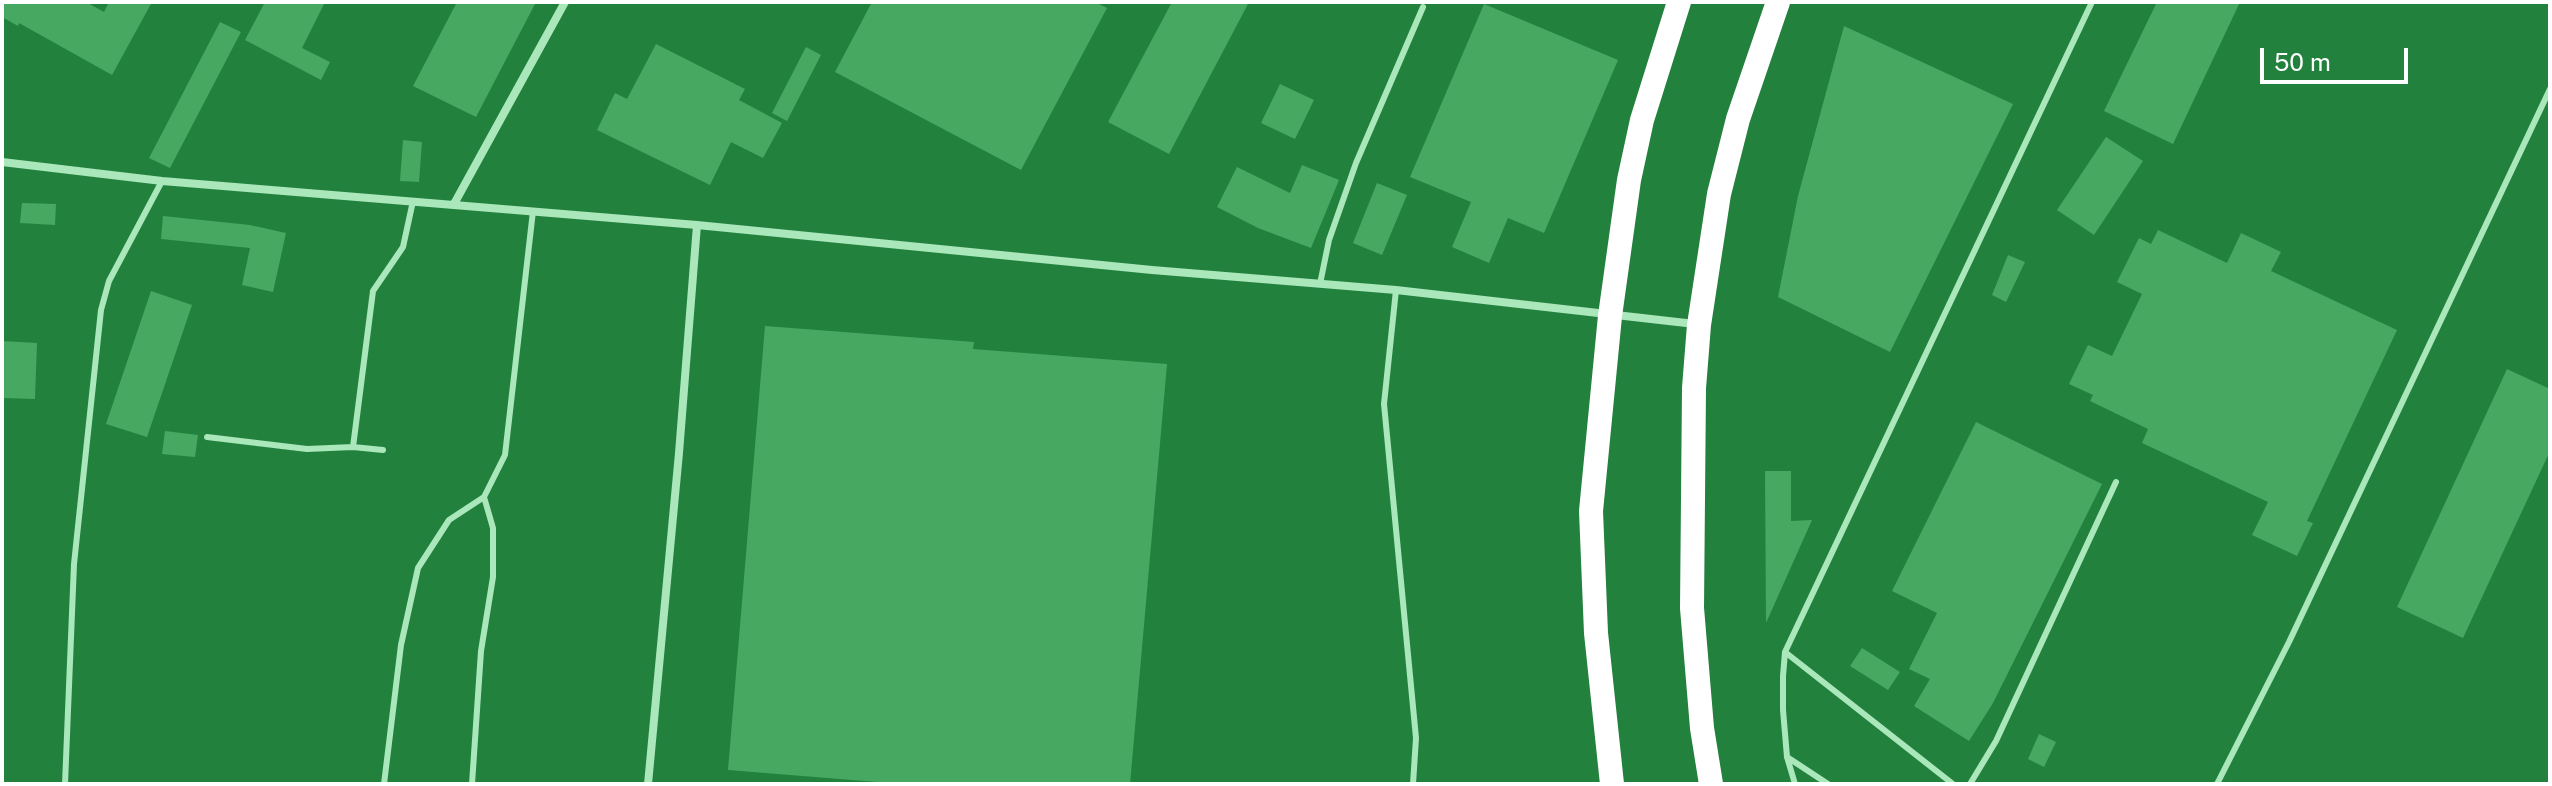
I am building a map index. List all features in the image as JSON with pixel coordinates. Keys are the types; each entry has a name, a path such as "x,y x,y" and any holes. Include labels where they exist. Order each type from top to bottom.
{"highway":[{"path":"1612,784 1596,633 1591,511 1610,316 1629,180 1642,120 1679,2"},
{"path":"1711,784 1702,728 1692,608 1694,388 1699,325 1719,194 1738,119 1778,2"}],"street":[{"path":"454,204 565,2"},
{"path":"2,162 162,181 697,225 1137,269 1396,290 1699,325"},
{"path":"648,784 697,225"}],"lane":[{"path":"1795,784 1787,757 1783,676 1785,652 2092,2"},
{"path":"1320,284 1329,240 1356,163 1423,7"},
{"path":"2217,784 2295,628 2550,89"},
{"path":"65,784 74,564 101,310 109,281 162,181"},
{"path":"353,447 373,291 403,247 413,201"},
{"path":"384,784 401,645 418,568 449,520 484,497 505,455 533,211"},
{"path":"1396,290 1384,404 1416,738 1413,784"},
{"path":"207,437 307,449 353,447 383,450"},
{"path":"1970,784 1996,741 2116,482"},
{"path":"472,784 481,651 493,577 493,528 484,497"},
{"path":"1785,652 1953,784"},
{"path":"1787,757 1828,784"}],"building":[{"path":"2,2 86,2 104,12 109,2 152,2 112,75 19,23 18,26 2,17"},
{"path":"265,2 325,2 302,48 330,62 321,80 245,40"},
{"path":"457,2 536,2 476,117 413,86"},
{"path":"872,2 1095,2 1107,8 1021,170 835,72"},
{"path":"1172,2 1249,2 1169,154 1108,122"},
{"path":"2157,2 2240,2 2173,144 2104,111"},
{"path":"1484,4 1618,60 1544,233 1508,218 1489,263 1452,247 1471,202 1410,177"},
{"path":"220,22 241,32 170,168 149,158"},
{"path":"1844,26 2013,104 1890,352 1778,297 1798,196"},
{"path":"656,44 745,89 739,100 782,123 763,158 731,142 710,185 597,130 615,93 627,99"},
{"path":"806,47 821,55 787,121 772,113"},
{"path":"1280,84 1314,100 1295,139 1261,123"},
{"path":"2106,137 2143,161 2094,235 2057,210"},
{"path":"403,140 422,142 419,182 400,181"},
{"path":"1302,165 1339,180 1311,248 1258,228 1217,207 1237,167 1290,193"},
{"path":"1377,183 1407,195 1382,255 1353,243"},
{"path":"22,203 56,204 55,225 20,223"},
{"path":"163,216 250,225 286,233 273,292 242,285 250,248 161,239"},
{"path":"2158,230 2227,263 2241,233 2281,252 2271,271 2397,330 2307,521 2313,523 2297,556 2252,535 2268,502 2142,443 2148,429 2090,401 2093,395 2069,384 2088,345 2112,356 2142,294 2117,282 2139,238 2151,244"},
{"path":"2008,255 2025,262 2006,302 1992,295"},
{"path":"151,291 192,305 147,437 106,424"},
{"path":"765,326 974,342 973,349 1167,364 1130,784 902,784 728,770"},
{"path":"2,341 37,343 35,399 2,398"},
{"path":"2507,369 2550,389 2550,451 2463,638 2397,607"},
{"path":"1976,422 2102,484 1993,703 1969,741 1914,706 1930,679 1909,669 1937,613 1892,591"},
{"path":"165,431 198,435 195,457 162,454"},
{"path":"1765,471 1791,471 1791,521 1812,520 1766,623"},
{"path":"1862,648 1900,672 1888,690 1850,666"},
{"path":"2039,734 2056,742 2044,767 2028,759"}]}
